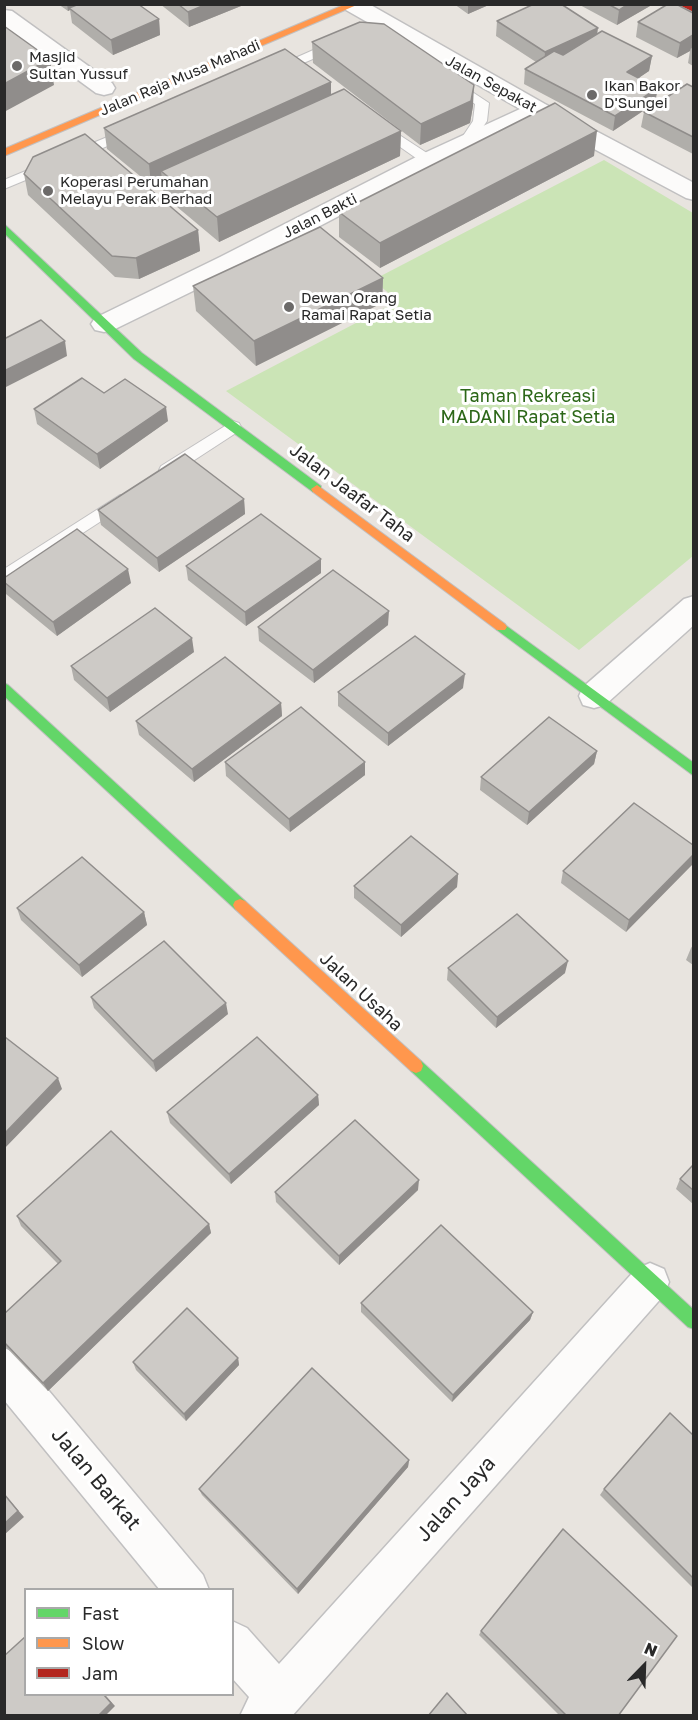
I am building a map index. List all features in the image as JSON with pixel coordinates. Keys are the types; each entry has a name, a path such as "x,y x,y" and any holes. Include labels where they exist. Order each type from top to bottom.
{"street":[{"path":"684,4 693,9"},
{"name":"Jalan Sepakat","path":"354,5 693,194"},
{"name":"Jalan Raja Musa Mahadi","path":"4,153 354,5"},
{"path":"4,16 104,88"},
{"name":"Jalan Bakti","path":"104,324 229,263 428,160 537,109"},
{"name":"Jalan Jaafar Taha","path":"4,227 138,356 693,771"},
{"path":"594,696 693,607"},
{"name":"Jalan Usaha","path":"9,700 693,1321"},
{"name":"Jalan Jaya","path":"270,1707 650,1282"},
{"name":"Jalan Barkat","path":"4,1368 186,1588"},
{"path":"234,1646 270,1707"}],"lane":[{"path":"384,38 393,40 411,53"},
{"name":"Jalan Raja Musa Mahadi","path":"257,78 295,67 348,39"},
{"path":"438,72 482,104 480,122 466,142"},
{"path":"365,116 428,160"},
{"name":"Jalan Raja Musa Mahadi","path":"4,185 147,124"},
{"path":"154,479 233,427"},
{"path":"4,578 134,492"}],"green space":[{"name":"Taman Rekreasi MADANI Rapat Setia","path":"604,160 693,213 693,556 579,650 226,391 398,301 373,280"}],"building":[{"path":"79,4 138,4 159,19 111,40 69,8"},
{"path":"178,4 207,4 188,12"},
{"path":"534,4 561,4 598,28 545,52 497,21"},
{"path":"608,4 628,4 619,10"},
{"path":"668,4 676,4 693,13 693,35 680,43 638,22"},
{"path":"360,22 384,24 474,85 471,101 421,124 312,42"},
{"path":"4,26 50,59 4,84"},
{"name":"Ikan Bakor D'Sungei","path":"602,31 652,56 627,72 658,88 615,116 525,69 554,51 563,55"},
{"path":"285,49 331,82 149,164 104,128"},
{"path":"687,84 693,87 693,137 644,112"},
{"path":"344,89 401,131 217,217 161,171"},
{"path":"555,103 597,131 380,243 339,212"},
{"path":"85,134 198,230 136,258 112,256 24,174 33,157"},
{"path":"320,227 383,278 254,341 193,286"},
{"path":"41,320 65,341 4,371 4,339"},
{"path":"82,378 104,393 125,379 166,407 97,454 34,409"},
{"path":"185,454 244,499 157,558 98,510"},
{"path":"261,514 321,559 245,612 186,566"},
{"path":"77,529 128,569 53,622 4,582 4,578"},
{"path":"333,570 389,611 313,670 258,627"},
{"path":"155,608 192,638 107,698 71,666"},
{"path":"415,636 465,674 388,733 338,692"},
{"path":"225,657 281,703 192,769 136,721"},
{"path":"301,707 365,762 289,819 225,762"},
{"path":"549,717 597,751 529,812 481,777"},
{"path":"634,803 693,845 693,855 629,920 563,871"},
{"path":"411,836 458,874 401,925 354,886"},
{"path":"82,857 144,912 79,965 17,908"},
{"path":"517,914 568,961 497,1017 448,968"},
{"path":"164,941 226,1003 153,1061 91,997"},
{"path":"257,1037 318,1095 229,1174 167,1112"},
{"path":"4,1038 58,1078 4,1134"},
{"path":"355,1120 419,1180 339,1256 275,1192"},
{"path":"111,1131 209,1224 43,1383 4,1342 4,1314 61,1261 17,1216"},
{"path":"693,1165 693,1190 680,1179"},
{"path":"441,1225 533,1312 453,1395 361,1303"},
{"path":"187,1308 238,1358 184,1414 133,1362"},
{"path":"312,1368 409,1460 297,1589 199,1489"},
{"path":"670,1413 693,1435 693,1578 604,1489"},
{"path":"4,1494 18,1511 4,1524"},
{"path":"563,1529 677,1636 618,1716 567,1716 481,1631"},
{"path":"24,1638 24,1696 105,1696 111,1703 98,1716 4,1716 4,1656"},
{"path":"447,1693 468,1716 428,1716"}],"traffic: fast":[{"path":"4,227 138,356 317,489"},
{"path":"501,627 694,771"},
{"path":"4,688 240,905"},
{"path":"416,1066 694,1321"}],"traffic: slow":[{"path":"4,153 355,4"},
{"path":"317,489 501,627"},
{"path":"240,905 416,1066"}],"traffic: jam":[{"path":"684,4 694,9"}],"place":[{"name":"Masjid Sultan Yussuf","path":"17,66"},
{"name":"Ikan Bakor D'Sungei","path":"592,95"},
{"name":"Koperasi Perumahan Melayu Perak Berhad","path":"48,191"},
{"name":"Dewan Orang Ramai Rapat Setia","path":"289,307"}]}
